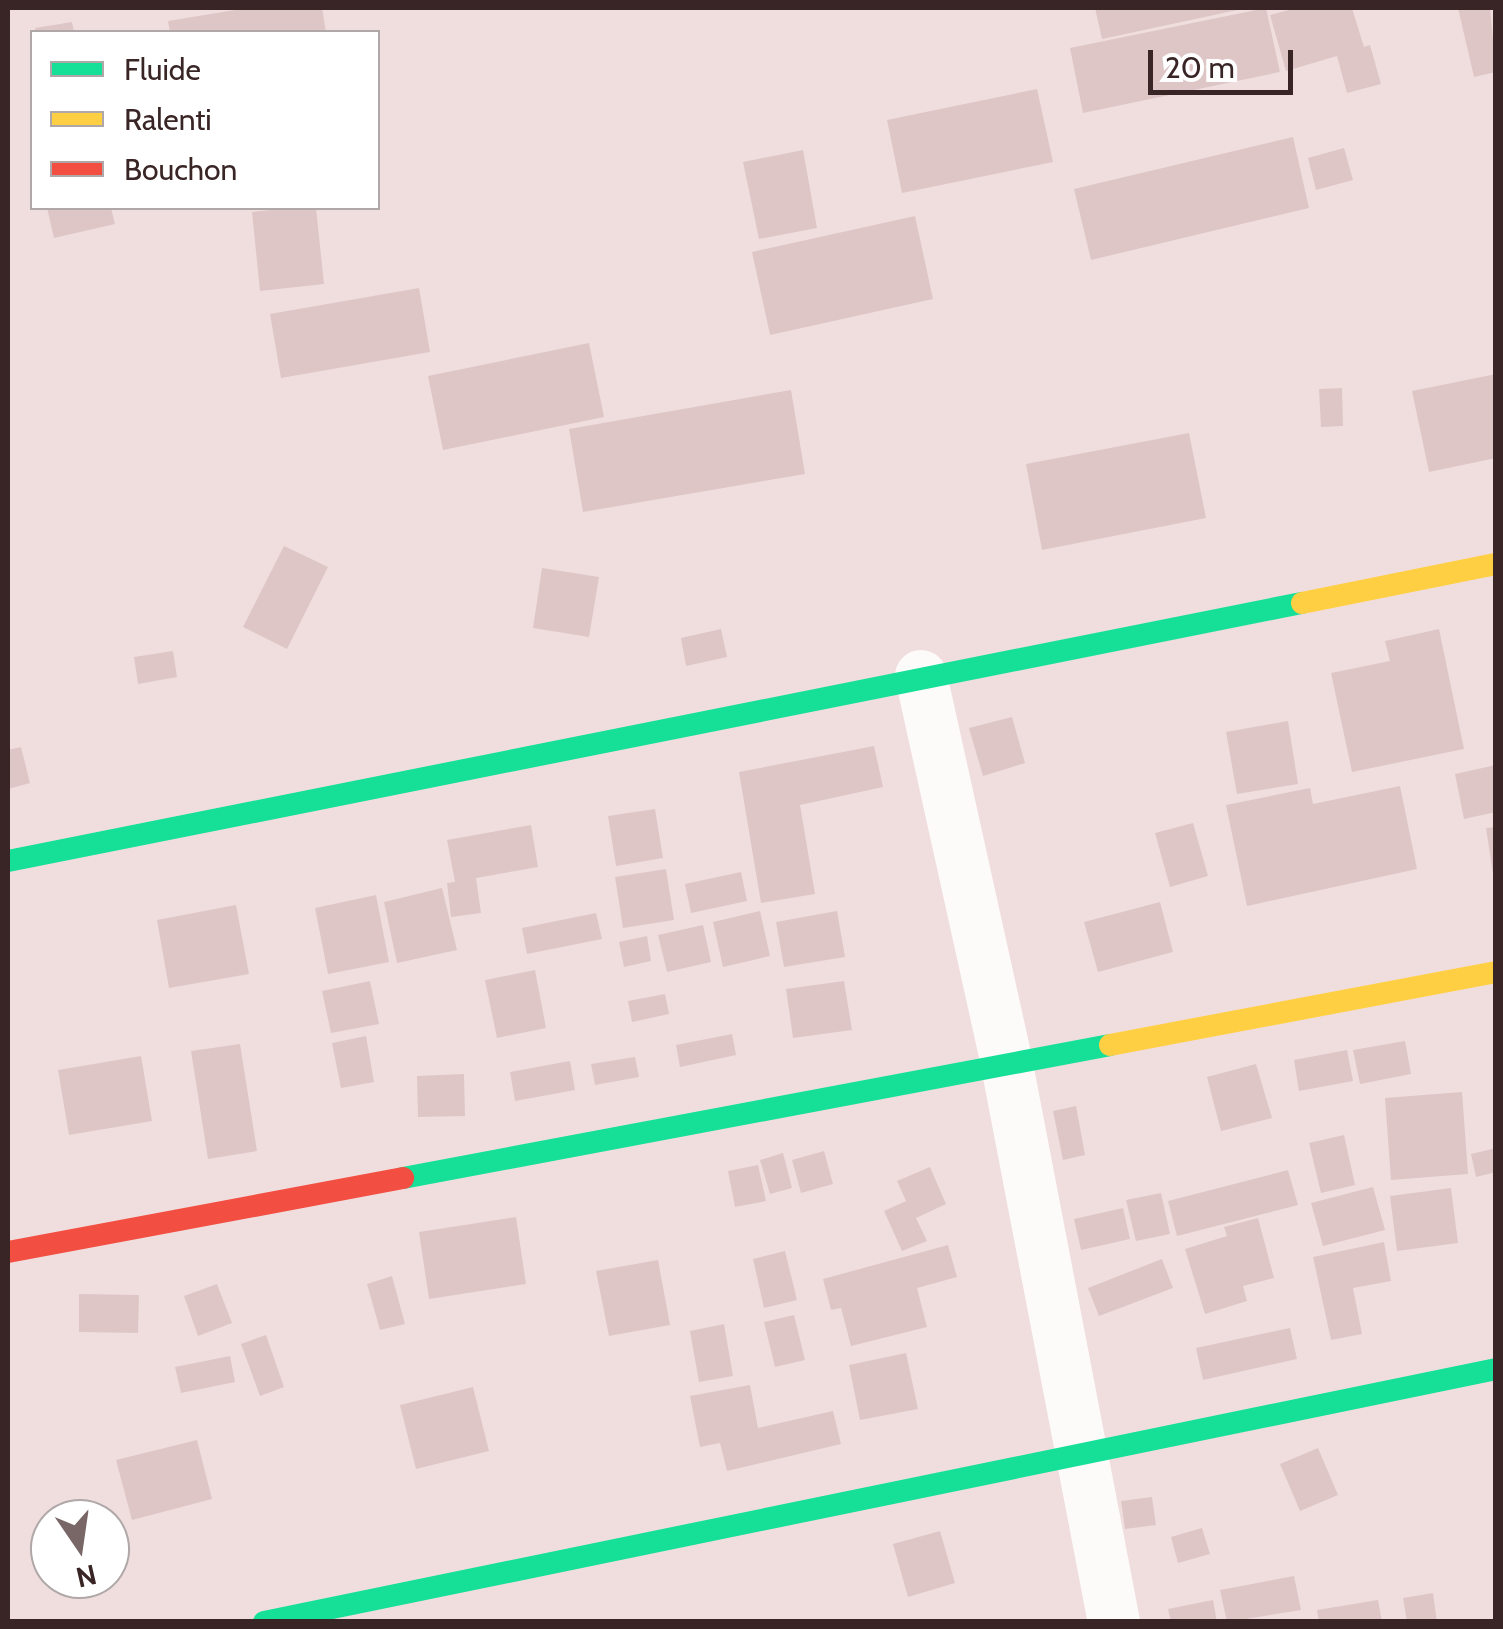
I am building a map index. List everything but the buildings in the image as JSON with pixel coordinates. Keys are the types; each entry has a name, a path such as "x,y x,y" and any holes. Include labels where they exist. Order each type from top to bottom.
{"street":[{"path":"8,861 1496,564"},
{"path":"921,676 1007,1065 1114,1622"},
{"path":"8,1252 1496,972"},
{"path":"264,1622 1496,1369"}],"traffic: fast":[{"path":"8,861 1302,603"},
{"path":"403,1178 1110,1045"},
{"path":"264,1622 1496,1369"}],"traffic: slow":[{"path":"1302,603 1496,564"},
{"path":"1110,1045 1496,972"}],"traffic: jam":[{"path":"8,1252 403,1178"}]}
